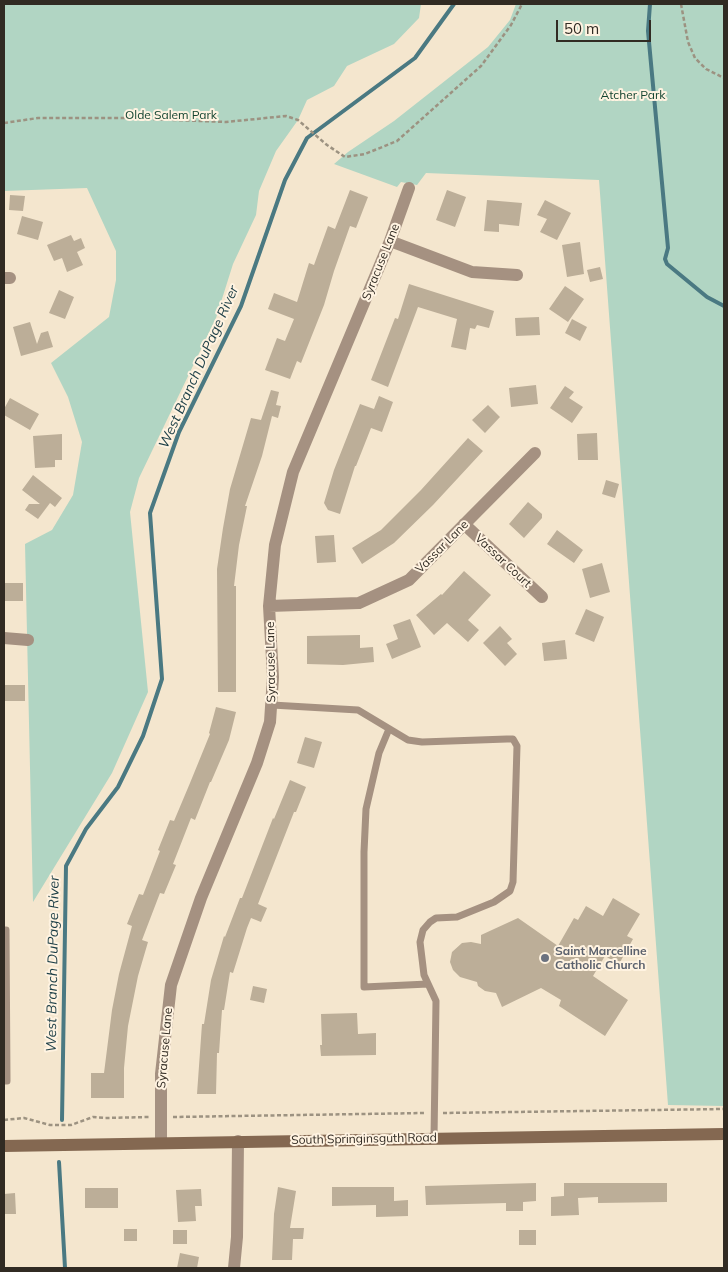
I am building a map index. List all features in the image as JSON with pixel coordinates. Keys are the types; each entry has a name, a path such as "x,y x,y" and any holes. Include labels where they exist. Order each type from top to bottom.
{"street":[{"name":"Syracuse Lane","path":"161,1142 160,1117 163,1046 171,985 201,898 265,742 270,722 273,677 269,606 275,545 293,472 390,241 409,188"},
{"path":"390,241 472,272 517,275"},
{"name":"Vassar Lane","path":"269,606 359,604 409,580 535,453"},
{"name":"Vassar Court","path":"464,524 542,597"},
{"path":"4,638 28,640"},
{"name":"South Springinsguth Road","path":"4,1146 724,1134"},
{"path":"234,1268 237,1237 238,1141"}],"lane":[{"path":"272,705 358,710 408,740 422,742 507,738 513,739 516,746 514,882 510,891 494,902 456,917 436,918 423,930 420,942 424,975 436,1001 434,1138"},
{"path":"389,729 379,753 366,809 364,852 364,987 428,984"},
{"path":"4,930 6,930 7,1081 4,1081"}],"path":[{"path":"4,122 38,118 126,118 226,122 286,116 298,120 327,145 345,157 365,154 397,141 481,66 511,25 522,4"},
{"path":"681,4 688,42 696,58 706,69 724,78"},
{"path":"4,1120 24,1118 50,1125 71,1125 93,1117 724,1109"}],"green space":[{"name":"Olde Salem Park","path":"4,4 421,4 419,18 394,44 347,66 334,86 307,100 298,120 276,151 259,191 256,215 233,264 216,318 139,478 130,512 148,692 112,773 33,902 25,544 52,530 73,495 82,442 68,397 51,363 109,317 116,280 116,251 87,188 4,191"},
{"name":"Atcher Park","path":"516,4 724,4 724,1106 668,1105 599,180 426,173 417,185 401,182 397,187 334,164 348,152 394,121 488,47 510,20"}],"building":[{"path":"350,190 368,197 356,228 350,226 324,305 301,363 297,361 290,379 265,370 277,338 285,341 294,319 268,309 274,293 297,302 309,263 314,265 328,226 335,229"},
{"path":"447,190 466,197 455,227 436,220"},
{"path":"10,195 25,196 23,211 9,210"},
{"path":"487,200 522,203 519,226 499,224 499,232 484,231"},
{"path":"545,200 571,213 557,240 540,232 547,219 537,215"},
{"path":"22,216 43,222 38,240 17,234"},
{"path":"71,235 74,241 81,238 85,248 77,252 83,265 67,272 62,258 54,261 47,245"},
{"path":"580,242 584,274 567,277 562,245"},
{"path":"600,267 603,279 590,282 587,270"},
{"path":"409,284 494,311 489,328 477,325 475,329 470,328 466,350 451,347 457,319 418,307 388,387 371,380 395,318 398,319"},
{"path":"565,286 584,299 568,322 549,309"},
{"path":"59,290 74,297 65,319 49,313"},
{"path":"539,317 540,335 516,336 515,318"},
{"path":"572,319 587,327 580,341 565,333"},
{"path":"30,322 37,344 41,333 48,331 53,347 21,356 13,327"},
{"path":"536,385 538,404 511,407 509,388"},
{"path":"565,386 574,392 569,398 583,407 572,423 550,408"},
{"path":"271,390 279,392 276,405 281,406 278,418 272,416 262,456 245,506 247,506 239,545 234,586 236,586 236,692 218,692 217,569 223,528 230,489 251,418 261,420"},
{"path":"379,396 393,402 382,432 371,428 355,466 340,514 328,510 324,503 334,470 360,404 374,409"},
{"path":"10,398 39,414 30,430 4,415 4,409"},
{"path":"488,405 500,417 485,433 472,420"},
{"path":"597,433 598,460 578,460 577,434"},
{"path":"62,434 62,460 55,460 55,467 35,468 33,436"},
{"path":"468,438 483,451 433,505 394,543 362,564 352,548 381,530 421,490"},
{"path":"33,475 62,498 55,507 50,503 38,519 25,510 29,504 40,504 22,490"},
{"path":"606,480 619,484 615,498 602,494"},
{"path":"528,502 542,514 542,518 524,538 509,524"},
{"path":"557,530 583,550 574,563 547,544"},
{"path":"334,535 336,562 317,563 315,536"},
{"path":"602,563 610,592 590,598 582,569"},
{"path":"464,571 491,595 468,620 479,630 468,642 447,623 434,635 416,615 442,595"},
{"path":"4,583 23,583 23,601 4,601"},
{"path":"586,609 604,617 594,642 575,634"},
{"path":"410,619 421,647 392,659 386,644 398,639 393,625"},
{"path":"500,626 512,639 507,643 517,654 505,666 483,643"},
{"path":"360,635 360,648 373,647 374,662 343,665 307,664 307,636"},
{"path":"565,640 567,659 544,661 542,643"},
{"path":"4,685 25,685 25,701 4,701"},
{"path":"216,707 236,712 229,740 195,820 191,818 173,864 176,865 164,894 160,893 142,940 148,942 138,976 128,1026 124,1068 124,1098 91,1098 91,1073 104,1073 112,1010 119,974 132,926 127,924 139,894 143,895 170,820 174,821 190,783 210,734"},
{"path":"305,737 322,742 314,768 297,763"},
{"path":"290,780 306,787 296,812 294,812 258,904 267,908 261,922 251,918 233,973 230,972 224,1010 222,1010 219,1053 217,1053 216,1094 197,1094 202,1024 204,1024 211,980 224,936 240,898 242,898"},
{"path":"613,898 640,914 627,936 633,939 619,964 605,956 593,976 628,1000 605,1036 559,1006 561,1000 541,988 502,1007 496,993 485,991 478,986 477,982 460,977 453,970 450,962 452,952 462,943 481,944 481,935 518,918 558,946 574,918 578,920 586,906 603,916"},
{"path":"253,986 267,989 264,1003 250,1000"},
{"path":"357,1013 358,1034 376,1033 376,1055 321,1056 321,1014"},
{"path":"536,1183 536,1201 523,1202 523,1211 506,1211 506,1203 426,1205 425,1186"},
{"path":"564,1183 667,1183 667,1202 598,1203 598,1197 578,1198 579,1215 551,1216 551,1197 564,1196"},
{"path":"278,1187 296,1191 290,1228 304,1228 303,1239 293,1239 292,1260 272,1260 274,1214"},
{"path":"332,1187 394,1187 394,1201 408,1200 408,1216 376,1217 376,1205 332,1206"},
{"path":"85,1188 118,1188 118,1208 85,1208"},
{"path":"201,1189 202,1206 195,1206 196,1221 178,1222 176,1190"},
{"path":"15,1193 16,1214 4,1214 4,1194"},
{"path":"124,1229 137,1229 137,1241 124,1241"},
{"path":"173,1230 187,1230 187,1244 173,1244"},
{"path":"519,1230 536,1230 536,1245 519,1245"},
{"path":"180,1253 199,1257 197,1268 177,1268"}],"waterway":[{"name":"West Branch DuPage River","path":"62,1120 66,866 86,829 118,787 143,736 162,679 150,513 179,432 241,306 285,180 307,138 415,58 454,4"},
{"path":"650,4 648,31 668,248 665,259 667,264 707,297 724,306"},
{"name":"West Branch DuPage River","path":"59,1162 65,1268"}],"place":[{"name":"Saint Marcelline Catholic Church","path":"545,958"}]}
